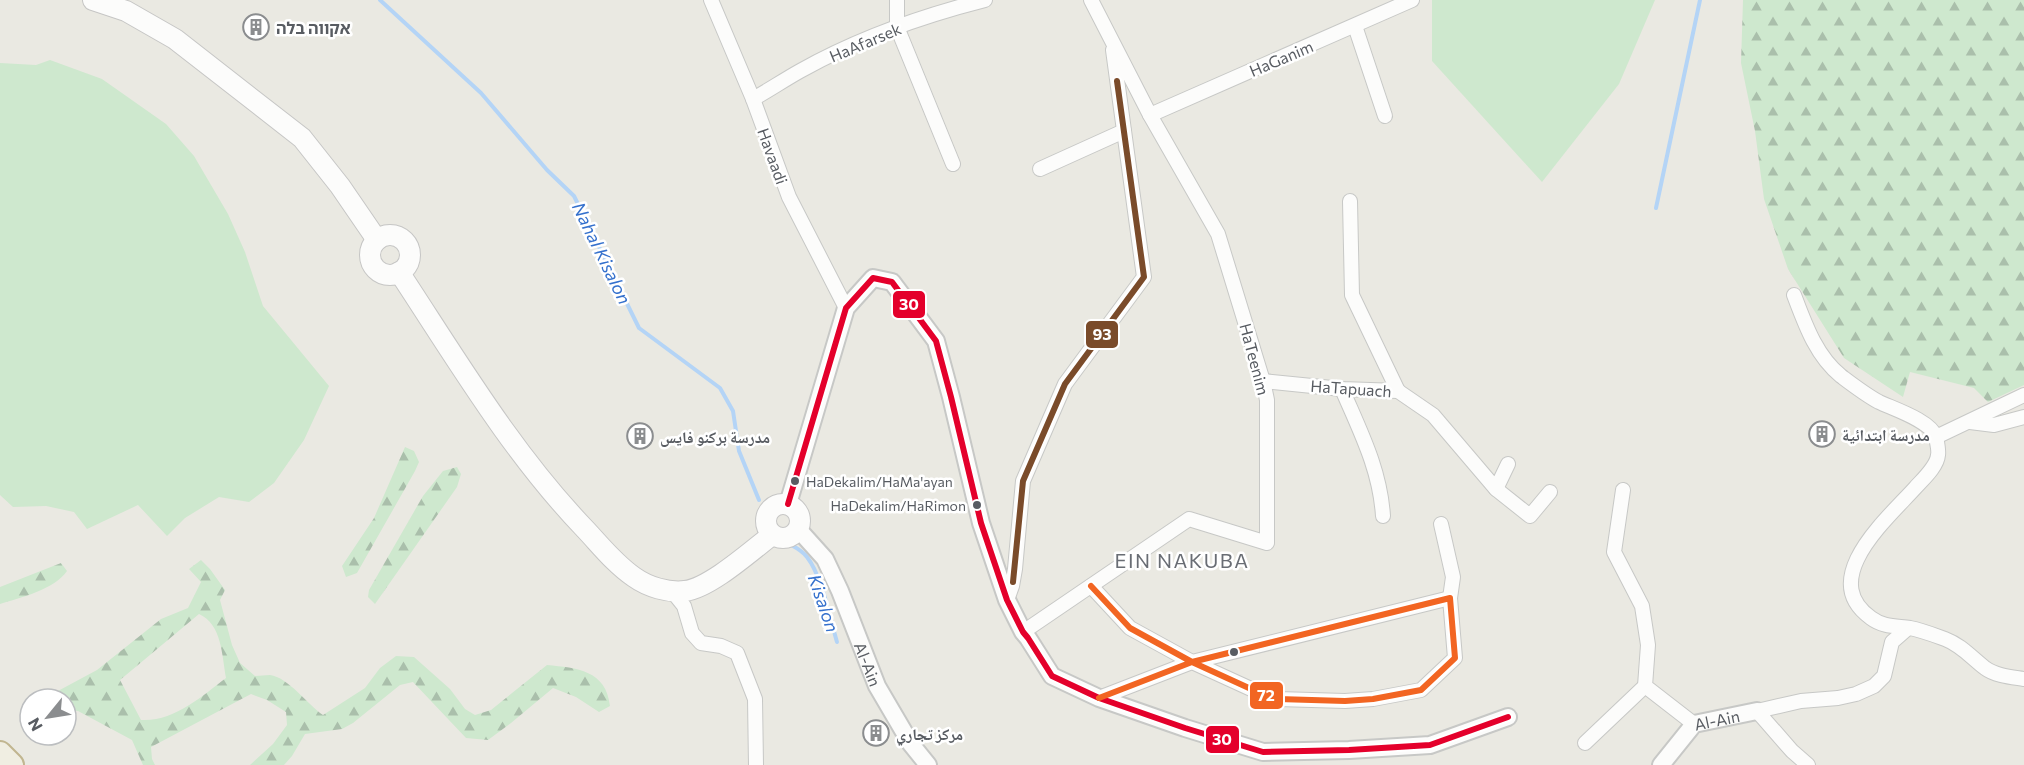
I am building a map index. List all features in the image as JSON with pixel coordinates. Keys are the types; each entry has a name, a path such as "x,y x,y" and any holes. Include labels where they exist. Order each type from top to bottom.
{"highway":[{"path":"0,753 12,765"}],"main road":[{"path":"93,0 126,11 175,39 302,138 327,168 377,240"},
{"path":"394,235 406,243 410,257 404,269 389,275 383,274 372,264 370,252 377,240 383,236 394,235"},
{"path":"399,272 506,432 550,491 620,566 636,579 651,586 672,591 685,591 709,581 772,535"},
{"path":"788,504 800,517 798,529 792,536 786,538 772,535 766,525 767,513 776,505 788,504"}],"street":[{"path":"897,0 897,27 953,164"},
{"name":"HaAfarsek","path":"753,99 801,70 865,40 897,27 985,0"},
{"name":"HaTeenim","path":"1023,632 1189,519 1267,543 1267,411 1263,381 1218,234 1150,115 1090,0"},
{"name":"HaGanim","path":"1150,115 1412,0"},
{"name":"Havaadi","path":"711,1 753,99 789,197 846,308"},
{"path":"1355,26 1385,116"},
{"path":"1008,600 1015,568 1023,481 1065,384 1144,277 1111,37"},
{"path":"1040,169 1124,131"},
{"path":"1350,201 1352,295 1398,391"},
{"path":"788,504 846,308 873,278 892,282 936,341 981,522 1008,600 1023,632 1052,676 1099,698 1263,752 1430,745 1508,717"},
{"path":"1794,295 1807,329 1823,358 1835,370 1877,401 1925,424 1936,437 1938,456 1928,474 1875,531 1857,556 1849,579 1855,603 1871,618 1900,629 1908,628 1947,639 1966,651 1986,669 1999,675 2024,679"},
{"name":"HaTapuach","path":"1263,381 1342,389 1398,391 1433,415 1496,489 1530,516 1550,492"},
{"path":"1342,389 1365,441 1381,491 1383,516"},
{"path":"1936,437 2024,395"},
{"path":"1969,421 1994,425 2024,417"},
{"path":"1496,489 1508,465"},
{"path":"1585,743 1645,686 1648,645 1642,606 1614,552 1623,490"},
{"path":"1091,586 1130,628 1192,662 1262,694 1278,699 1329,702 1373,699 1421,690 1455,658 1450,598 1453,577 1441,524"},
{"name":"Al-Ain","path":"798,529 825,559 877,686 911,744 928,765"},
{"path":"672,591 684,606 693,633 701,643 721,646 736,653 756,699 756,765"},
{"path":"1099,698 1192,662 1450,598"},
{"path":"1808,765 1792,751 1757,711 1801,701 1838,698 1856,694 1874,686 1884,676 1892,642 1908,628"},
{"path":"1645,686 1694,724"},
{"name":"Al-Ain","path":"1661,765 1694,724 1757,711"}],"green space":[{"path":"1432,0 1655,0 1619,84 1542,182 1432,61"},
{"path":"1743,0 2024,0 2024,385 1988,402 1974,388 1910,372 1903,397 1844,358 1788,269 1764,199 1755,131 1741,63"},
{"path":"50,60 102,79 166,124 194,156 228,214 245,252 263,306 329,386 304,440 274,483 249,502 219,497 185,518 167,536 138,505 87,529 74,512 46,506 13,507 0,495 0,63 36,65"},
{"path":"405,447 414,451 419,462 415,471 357,573 346,577 342,566 374,518"},
{"path":"457,467 461,474 457,487 375,604 368,597 369,590 423,496 443,471"},
{"path":"201,560 225,590 220,600 232,645 240,663 255,676 270,675 284,681 323,715 365,688 380,668 396,656 414,657 450,689 465,709 475,715 491,710 547,665 579,670 596,678 603,685 610,706 599,712 576,697 553,688 488,740 466,738 413,682 400,685 353,723 342,729 305,734 284,765 250,765 273,744 287,725 286,712 267,700 251,694 151,747 155,765 143,765 132,740 78,711 78,687 65,687 97,670 161,619 188,608 201,582 189,569","holes":["199,614 212,625 220,642 226,678 197,700 176,712 153,720 141,720 120,680"]},
{"path":"61,563 67,571 54,583 36,592 0,604 0,587"}],"waterway":[{"name":"Nahal Kisalon","path":"380,0 481,93 547,170 574,196 639,328 720,388 733,411 739,451 759,500"},
{"path":"1656,208 1700,0"},
{"name":"Kisalon","path":"784,541 802,552 812,565 821,586 837,642"}],"transit line":[{"name":"93","path":"1013,582 1023,481 1065,384 1144,277 1117,81"},
{"name":"30","path":"788,504 846,308 873,278 892,282 936,341 981,523 1007,600 1023,632 1052,676 1099,698 1263,752 1430,745 1508,717"},
{"name":"72","path":"1091,586 1130,628 1192,662 1278,699 1345,701 1373,699 1421,690 1455,658 1450,598 1192,662 1099,698"}],"place":[{"name":"אקווה בלה","path":"256,27"},
{"name":"مدرسة ابتدائية","path":"1822,434"},
{"name":"مدرسة بركنو فايس","path":"640,436"},
{"name":"HaDekalim/HaMa'ayan","path":"795,481"},
{"name":"HaDekalim/HaRimon","path":"977,505"},
{"name":"مركز تجاري","path":"876,733"}],"district":[{"name":"EIN NAKUBA","path":"1182,560"}]}
